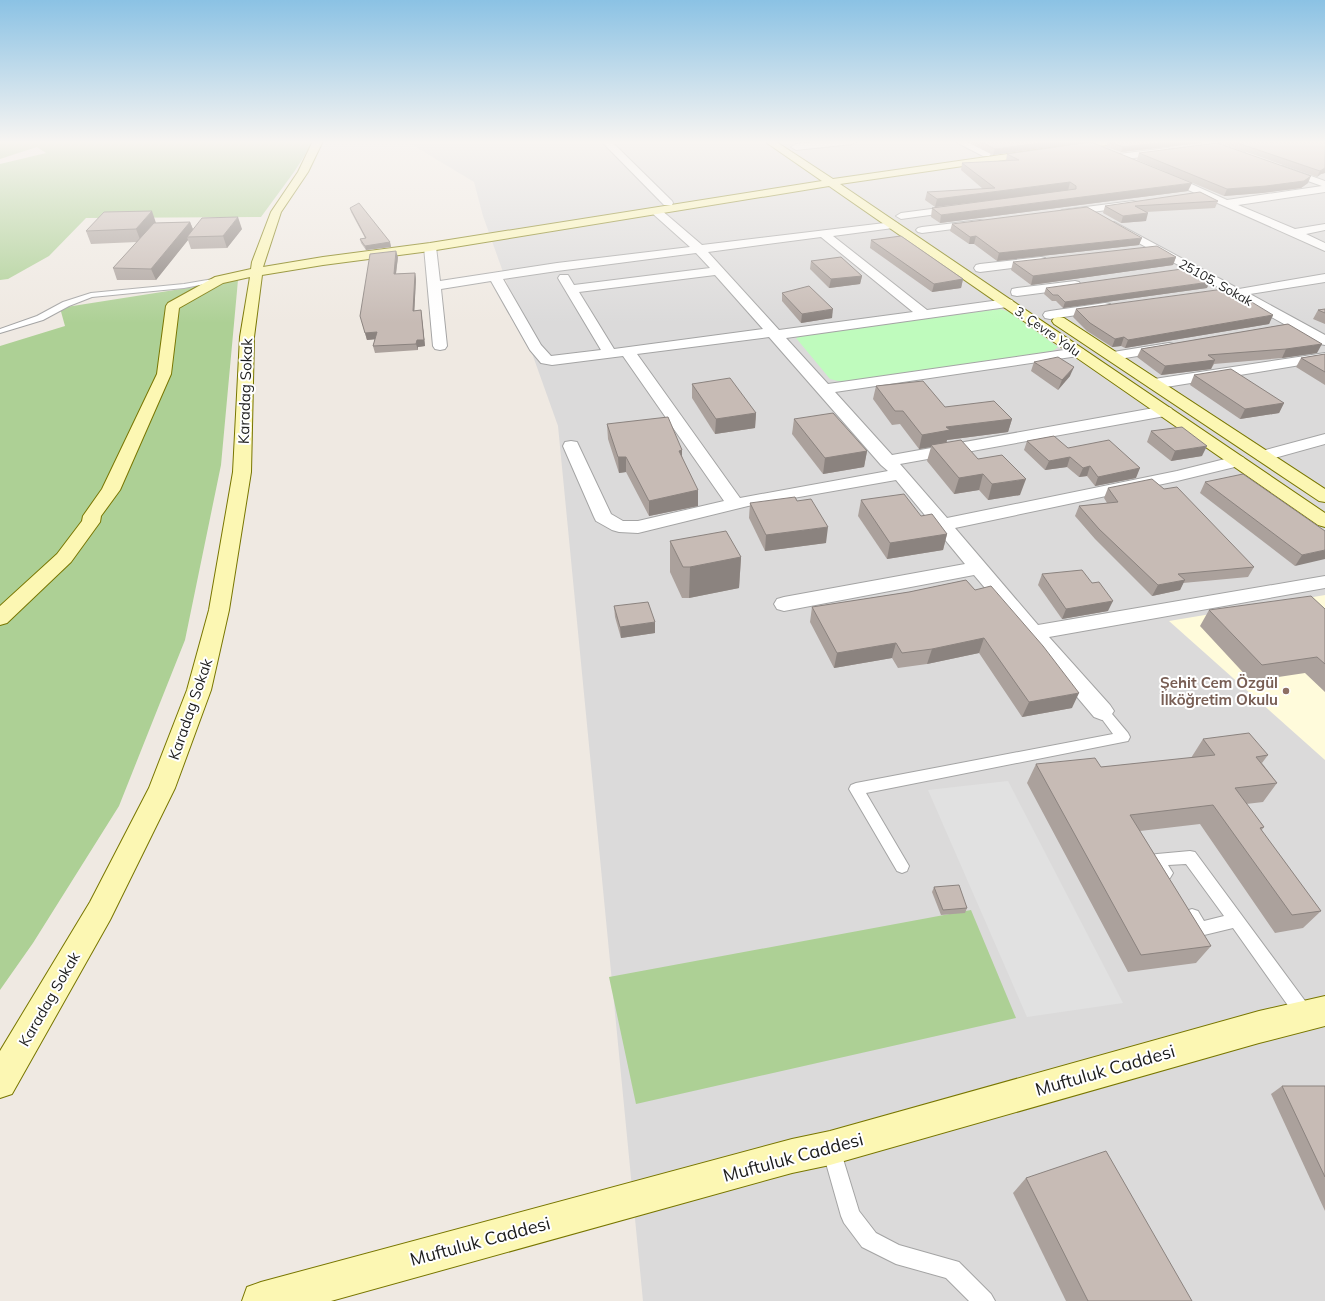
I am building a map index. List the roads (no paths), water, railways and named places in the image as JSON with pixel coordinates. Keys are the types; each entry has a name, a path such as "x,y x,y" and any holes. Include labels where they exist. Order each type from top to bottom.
{"main road":[{"name":"Karadag Sokak","path":"0,1082 110,890 162,788 199,690 219,610 242,472 247,337 257,267 276,212 283,202"},
{"path":"257,267 322,261 430,247 695,202"},
{"name":"3. Çevre Yolu","path":"870,202 897,220 1007,303 1325,521"},
{"path":"0,618 64,558 91,522 92,516 111,490 164,374 173,306 219,280 257,267 436,239 662,207"},
{"name":"3. Çevre Yolu","path":"897,220 922,230 942,242"},
{"name":"3. Çevre Yolu","path":"967,259 1325,497"},
{"name":"Muftuluk Caddesi","path":"261,1301 792,1156 830,1148 1252,1029 1316,1013"}],"street":[{"path":"658,202 900,474 1033,633 1102,711"},
{"path":"1049,215 1142,202"},
{"path":"1227,203 1236,202"},
{"path":"1227,203 1325,247"},
{"path":"435,286 557,267 824,234 974,207"},
{"name":"25105. Sokak","path":"1087,210 1325,341"},
{"path":"922,230 988,222"},
{"path":"1294,233 1325,227"},
{"path":"824,234 925,315"},
{"path":"430,247 440,346"},
{"path":"1133,251 1156,248"},
{"path":"980,268 1056,259"},
{"path":"557,267 610,354"},
{"path":"1176,270 1192,268"},
{"path":"571,289 718,270"},
{"path":"495,277 535,348 546,360 552,361 925,315 1007,303"},
{"path":"1208,293 1325,278"},
{"path":"1017,292 1090,282"},
{"path":"1041,309 1117,305"},
{"path":"1271,329 1294,325"},
{"path":"1113,356 1181,344"},
{"path":"627,351 735,504"},
{"path":"823,389 1078,352"},
{"path":"1154,384 1325,357"},
{"path":"887,461 1165,411"},
{"path":"1264,456 1325,438"},
{"path":"571,446 603,518 619,526 638,526 735,504 900,474"},
{"path":"942,525 1177,476 1237,461"},
{"path":"784,604 978,568"},
{"path":"1033,633 1325,582"}],"lane":[{"path":"0,331 40,318 66,304 91,295 184,286 219,280"},
{"path":"902,866 856,789 1123,737 1102,711"},
{"path":"1173,885 1157,860 1190,857 1237,920 1316,1013"},
{"path":"1185,904 1200,929 1237,920"},
{"path":"830,1148 851,1216 869,1240 896,1254 952,1269 984,1301"}],"place":[{"name":"Şehit Cem Özgül İlköğretim Okulu","path":"1286,691"}]}
